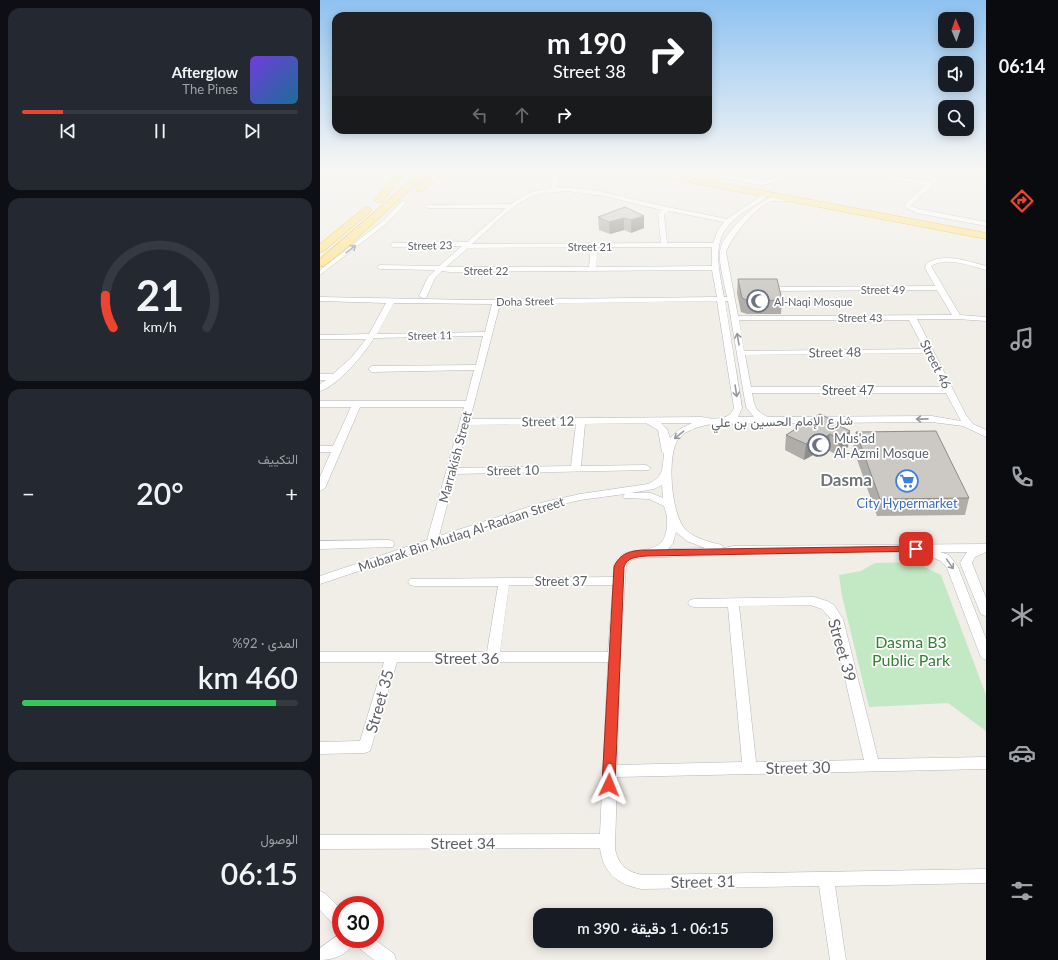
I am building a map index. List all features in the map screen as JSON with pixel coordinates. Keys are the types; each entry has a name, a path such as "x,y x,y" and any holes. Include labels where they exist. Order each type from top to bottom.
{"highway":[{"path":"320,249 361,215"},
{"path":"320,264 378,215"},
{"path":"347,242 386,215"},
{"path":"880,215 986,236"},
{"path":"896,215 986,233"},
{"path":"950,226 986,223"}],"street":[{"path":"320,273 385,222 392,215"},
{"path":"423,296 432,277 501,215"},
{"path":"661,215 664,246"},
{"path":"698,215 729,221"},
{"path":"721,420 734,416 738,408 720,297 714,245 718,232 737,215"},
{"path":"752,215 732,234 723,252 732,293 734,318 752,411 758,416 770,420"},
{"path":"940,215 986,223"},
{"path":"718,232 724,235 732,234"},
{"name":"Street 23","path":"393,245 468,245"},
{"name":"Street 21","path":"468,245 714,245"},
{"path":"592,269 595,246"},
{"path":"957,317 928,268 928,265 932,262 953,261 986,268"},
{"name":"Street 22","path":"380,267 427,267 450,270 716,268"},
{"name":"Street 49","path":"758,289 940,288"},
{"name":"Doha Street","path":"320,299 423,296 442,299 497,301 720,297 732,293"},
{"name":"Doha Street","path":"320,295 391,301 442,299 720,297"},
{"path":"320,388 336,377 355,360 372,336 391,301"},
{"name":"Marrakish Street","path":"432,545 497,301"},
{"name":"Street 46","path":"912,317 969,425"},
{"name":"Street 43","path":"734,318 957,317 986,319"},
{"name":"Street 11","path":"320,337 488,334"},
{"name":"Street 48","path":"741,353 930,351"},
{"path":"372,369 480,367"},
{"path":"320,377 336,377"},
{"name":"Street 47","path":"747,390 950,390"},
{"path":"320,404 469,404"},
{"path":"320,488 356,405"},
{"path":"946,420 955,416 960,410"},
{"name":"شارع الإمام الحسين بن علي","path":"986,434 969,425 946,420 932,419 721,420 701,423 683,431 671,442 668,454 668,504 672,517 679,530 693,540 718,548 741,551 986,548"},
{"name":"Street 12","path":"632,420 652,423 662,427 668,454"},
{"name":"Street 12","path":"464,422 721,420"},
{"path":"576,469 580,421"},
{"path":"320,449 337,449"},
{"name":"Street 10","path":"451,470 646,468"},
{"name":"Mubarak Bin Mutlaq Al-Radaan Street","path":"320,586 555,502 650,487 660,482 668,472"},
{"name":"Mubarak Bin Mutlaq Al-Radaan Street","path":"320,580 544,511 579,502 624,496 641,496 655,497 668,504"},
{"path":"647,553 663,548 668,544 672,517"},
{"path":"320,545 389,544"},
{"path":"986,548 970,554 966,563 986,612"},
{"path":"916,549 941,556 950,563 986,655"},
{"path":"647,553 741,551"},
{"name":"Street 31","path":"647,553 633,554 622,560 619,567 607,841 608,857 614,868 622,875 638,882 986,876"},
{"name":"Street 37","path":"414,582 618,580"},
{"path":"493,657 504,582"},
{"name":"Street 39","path":"694,603 810,601 820,603 831,609 837,619 873,766"},
{"path":"733,602 750,768"},
{"name":"Street 36","path":"320,656 614,657"},
{"name":"Street 35","path":"320,748 365,747 392,657"},
{"name":"Street 30","path":"609,772 986,763"},
{"name":"Street 34","path":"320,842 607,841"},
{"path":"826,878 838,960"},
{"path":"320,899 332,911"},
{"path":"320,958 335,948"},
{"path":"373,948 388,960"}],"green space":[{"name":"Dasma B3 Public Park","path":"914,562 941,575 986,695 986,731 948,703 869,707 842,596 839,575 861,571 875,563"}],"building":[{"path":"604,215 644,216 631,220 624,218 609,222 598,217"},
{"path":"738,279 777,279 782,300 748,301 742,298"},
{"path":"820,414 842,425 840,426 850,431 840,439 830,434 818,441 815,439 806,444 786,435"},
{"name":"City Hypermarket","path":"936,431 969,498 880,499 856,432"}],"place":[{"name":"Al-Naqi Mosque","path":"758,301"},
{"name":"Mus'ad Al-Azmi Mosque","path":"819,445"},
{"name":"City Hypermarket","path":"907,481"}],"district":[{"name":"Dasma","path":"846,479"}],"route":[{"path":"609,785 619,567 622,560 630,555 647,553 916,549"}]}
